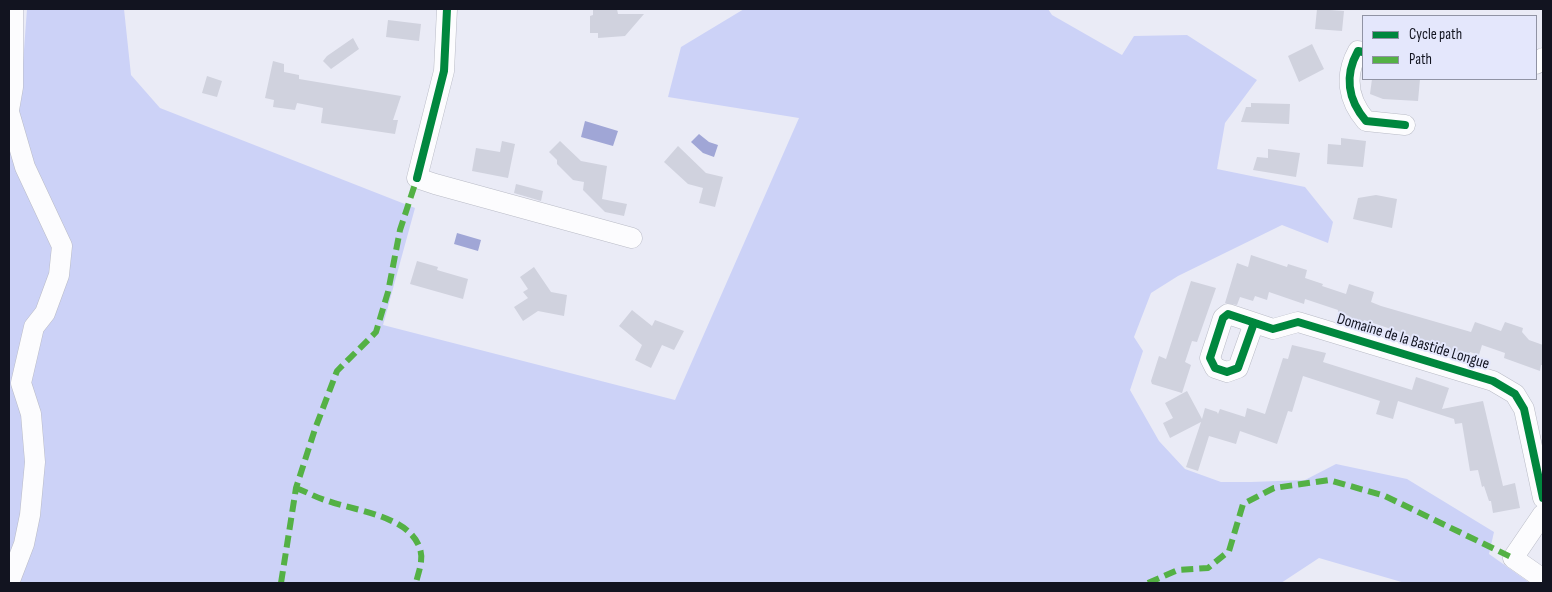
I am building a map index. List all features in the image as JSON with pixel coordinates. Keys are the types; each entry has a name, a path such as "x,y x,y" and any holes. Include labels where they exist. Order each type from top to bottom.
{"street":[{"path":"447,9 444,71 417,178 632,238"},
{"path":"9,583 24,544 30,515 35,462 31,414 21,384 34,327 45,313 59,276 62,246 24,167 9,111 12,87 13,10"},
{"path":"1362,52 1358,51 1350,64 1348,91 1358,111 1366,121 1405,125"},
{"name":"Domaine de la Bastide Longue","path":"1254,323 1274,329 1298,322 1493,381 1515,394 1524,409 1543,498"},
{"path":"1543,514 1513,558 1543,579"}],"shaded area":[{"path":"27,9 124,9 131,75 160,108 415,208 383,325 675,400 799,118 668,97 681,47 744,9 1048,9 1052,15 1122,55 1134,36 1187,35 1257,80 1225,123 1217,169 1305,187 1333,222 1328,243 1282,225 1178,276 1151,293 1134,337 1143,351 1130,390 1159,441 1185,469 1221,482 1305,480 1336,464 1407,479 1494,532 1489,554 1530,583 1405,583 1319,558 1281,583 9,583 9,78 22,77"},
{"path":"585,121 618,131 613,146 581,137"},
{"path":"699,134 709,142 718,145 714,157 703,153 691,142"},
{"path":"457,233 481,240 478,251 454,244"}],"building":[{"path":"593,9 617,9 618,14 644,14 625,36 598,38 598,33 590,33 590,16 593,15"},
{"path":"1317,9 1344,11 1342,31 1315,29"},
{"path":"388,20 421,24 419,41 386,37"},
{"path":"353,38 359,49 331,69 323,61 327,56"},
{"path":"1312,44 1324,69 1299,82 1288,56"},
{"path":"273,61 284,64 284,72 299,75 299,79 401,96 393,120 398,120 395,134 321,123 323,108 297,103 295,110 273,107 274,100 265,98"},
{"path":"207,76 222,81 217,97 202,93"},
{"path":"1372,80 1420,80 1418,101 1383,99 1370,94"},
{"path":"1251,103 1290,104 1289,124 1241,122 1246,107 1251,107"},
{"path":"1341,138 1366,141 1363,167 1327,164 1328,144 1341,145"},
{"path":"502,141 515,144 508,178 472,171 476,148 500,152"},
{"path":"560,141 581,161 607,166 602,199 627,204 624,216 605,212 583,190 584,182 573,180 557,164 557,160 549,152"},
{"path":"678,146 706,173 723,177 715,207 699,203 703,188 688,184 664,162"},
{"path":"1268,149 1300,153 1296,177 1253,170 1257,157 1268,158"},
{"path":"516,184 543,191 541,201 514,193"},
{"path":"1376,195 1397,199 1392,228 1353,219 1358,198"},
{"path":"1251,255 1287,267 1288,264 1307,270 1305,278 1323,284 1322,286 1346,294 1349,284 1374,292 1371,302 1381,306 1471,332 1475,322 1501,331 1505,322 1523,328 1522,332 1529,340 1543,345 1543,365 1541,365 1540,371 1504,358 1505,353 1482,345 1479,355 1470,352 1468,357 1458,354 1457,358 1445,354 1446,350 1419,341 1418,345 1398,339 1400,332 1364,320 1362,326 1348,321 1349,316 1338,312 1338,310 1305,299 1304,304 1269,292 1267,300 1255,296 1253,301 1240,297 1237,305 1225,303 1237,263 1248,267"},
{"path":"417,261 438,267 437,270 468,279 463,299 410,284"},
{"path":"534,267 551,292 567,295 564,316 538,311 523,321 514,307 528,298 523,292 528,289 520,277"},
{"path":"1191,281 1216,288 1197,342 1192,341 1185,362 1191,365 1182,393 1152,384 1151,381 1159,356 1166,359"},
{"path":"632,310 652,326 655,320 684,331 674,350 662,345 651,368 635,360 642,345 619,326"},
{"path":"1292,345 1326,353 1323,362 1412,390 1416,377 1449,388 1442,409 1483,401 1503,486 1515,483 1520,508 1493,513 1491,501 1489,501 1484,486 1482,487 1478,470 1470,471 1462,423 1455,424 1454,419 1398,401 1393,419 1376,414 1380,401 1303,376 1292,412 1288,411 1277,444 1240,431 1236,444 1209,436 1198,471 1186,467 1201,422 1170,438 1163,423 1173,418 1165,403 1187,391 1202,419 1205,408 1218,414 1220,409 1245,417 1247,408 1265,414 1283,358 1288,359"}],"marked path":[{"path":"281,583 296,488 315,429 337,371 376,332 388,292 400,230 417,178"},
{"path":"1148,583 1178,570 1208,568 1229,551 1243,504 1274,488 1329,480 1385,496 1513,558"},
{"path":"296,488 324,500 381,516 405,529 414,538 421,553 416,583"}],"cycle path":[{"path":"417,178 444,71 447,9"},
{"path":"1362,52 1358,51 1351,70 1350,88 1355,105 1366,121 1405,125"},
{"path":"1254,323 1238,368 1227,372 1215,368 1210,358 1223,318 1228,314 1273,329 1298,322 1493,381 1515,394 1524,409 1543,498"}]}
